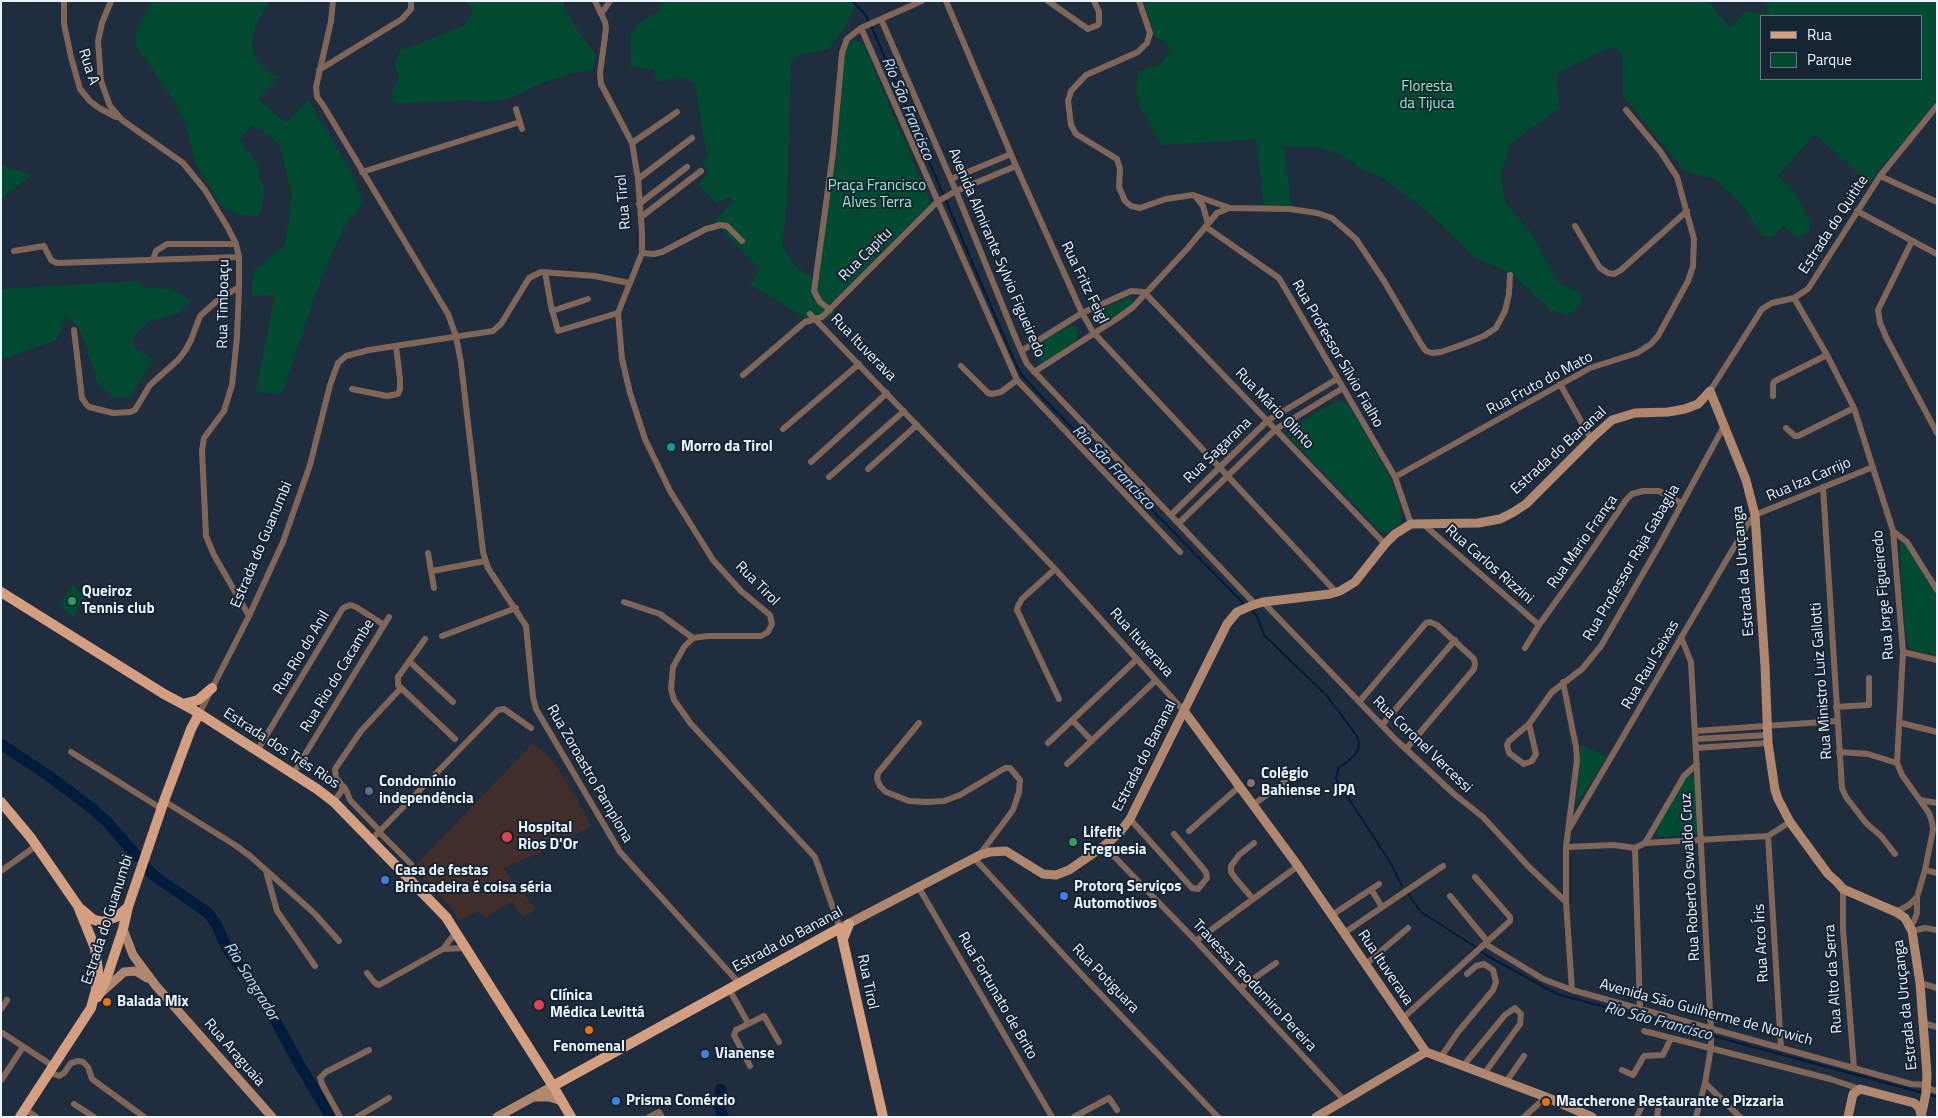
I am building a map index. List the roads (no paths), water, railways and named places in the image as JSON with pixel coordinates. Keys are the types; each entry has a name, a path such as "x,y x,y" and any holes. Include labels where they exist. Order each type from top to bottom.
{"main road":[{"name":"Estrada dos Três Rios","path":"1,592 200,714 334,802 446,917 571,1117"},
{"path":"212,688 198,700 181,703 187,712 191,729 204,725 224,730"},
{"name":"Estrada do Guanumbi","path":"90,1008 102,992 123,930 128,907 163,805 191,729 200,714"},
{"path":"1,802 36,846 78,906 93,940 97,958 98,982 90,1008 23,1113"},
{"path":"78,906 90,917 103,922 112,920 128,907"},
{"name":"Estrada do Bananal","path":"553,1086 844,926"},
{"name":"Rua Tirol","path":"844,926 842,940 883,1117"},
{"path":"816,941 833,941 845,952"}],"street":[{"name":"Rua A","path":"64,1 64,24 70,57 80,90 99,108 122,120"},
{"name":"Rua Timboaçu","path":"111,1 104,16 98,41 100,75 104,95 110,106 122,120 183,163 205,190 236,244 240,288 232,385 224,411 204,438 202,450 206,536 214,555 249,616"},
{"path":"333,1 331,21 316,87 317,97 448,314 456,336"},
{"path":"319,70 402,19 411,9 411,1"},
{"name":"Rua Tirol","path":"595,1 605,22 606,30 600,73 601,84 632,143 638,179 642,253 618,313 620,344 630,393 653,458 670,491 713,560 741,591 770,615 772,624 768,632 761,636 708,636 693,638"},
{"path":"601,14 610,1"},
{"path":"830,310 820,302 814,291 833,153 842,52 847,39 863,27 922,1"},
{"name":"Rua Fritz Feigl","path":"946,1 1016,166 1082,313 1093,332 1336,592"},
{"path":"1048,1 1088,29 1098,25 1099,22 1099,12 1094,1"},
{"path":"1139,1 1150,33 1148,43 1138,52 1086,75 1071,91 1068,101 1072,124 1076,134 1117,159 1120,169 1119,187 1125,201 1131,206 1140,208 1166,199 1196,196 1230,208"},
{"name":"Avenida Almirante Sylvio Figueiredo","path":"879,20 951,179 1021,351 1034,372 1257,604"},
{"name":"Avenida Almirante Sylvio Figueiredo","path":"863,27 1017,380 1180,552"},
{"name":"Estrada do Quitite","path":"1710,392 1762,309 1772,303 1794,298 1808,289 1880,176 1937,106"},
{"path":"362,172 521,126 516,108"},
{"name":"Rua Fruto do Mato","path":"1395,477 1590,368 1637,353 1651,344 1658,336 1688,281 1693,266 1694,239 1677,177 1671,166 1626,110"},
{"path":"632,143 676,112"},
{"path":"638,179 692,138"},
{"path":"951,179 1011,154"},
{"name":"Rua Capitu","path":"743,375 813,316 822,316 830,310 939,201 955,192 1016,166"},
{"path":"639,204 687,167"},
{"path":"640,217 702,171"},
{"path":"1880,176 1937,202"},
{"path":"1196,196 1205,211 1207,226"},
{"path":"1034,372 1133,307 1144,292 1219,211 1230,208 1302,210 1332,218 1356,239 1384,281 1421,344 1426,351 1432,353 1464,344 1484,336 1496,328 1505,312 1511,285 1510,275"},
{"path":"1575,226 1600,268 1614,274 1621,270 1687,211"},
{"path":"1857,211 1937,254"},
{"path":"642,253 654,254 662,252 706,229 721,225 727,226 742,241"},
{"name":"Rua Professor Sílvio Fialho","path":"1207,226 1271,271 1278,278 1395,477 1410,524"},
{"path":"1912,241 1878,310 1880,323 1887,340 1937,433"},
{"path":"153,259 156,251 167,244 236,244"},
{"path":"14,251 44,246 51,260 57,263 238,257"},
{"path":"618,313 558,331 552,311 545,272 594,276 629,283"},
{"name":"Estrada do Guanumbi","path":"200,714 249,616 283,542 302,488 330,385 338,363 346,356 493,331 501,324 529,278 545,272"},
{"path":"74,330 82,398 86,404 89,407 113,413 130,412 135,410 150,385 185,351 192,340 200,316 219,299 240,288"},
{"path":"1021,351 1082,313 1131,291 1144,292"},
{"name":"Rua Mário Olinto","path":"1144,292 1386,544"},
{"name":"Rua Jorge Figueiredo","path":"1794,298 1827,355 1854,408 1893,531 1904,652 1897,764"},
{"path":"552,311 588,300"},
{"name":"Rua Ituverava","path":"813,316 1055,569 1184,711 1254,804 1426,1052"},
{"name":"Rua Zoroastro Pamplona","path":"456,336 485,561 526,626 533,698 536,710 620,852 739,984"},
{"path":"352,389 387,396 398,394 400,389 396,346"},
{"path":"1773,396 1773,384 1775,381 1827,355"},
{"path":"783,429 859,364"},
{"path":"961,366 988,393 992,394 1001,392 1017,380"},
{"name":"Rua Sagarana","path":"1171,515 1267,421 1337,379"},
{"path":"1560,384 1590,439"},
{"name":"Rua Sagarana","path":"1179,523 1226,475 1276,429 1343,388"},
{"name":"Estrada da Uruçanga","path":"1710,392 1746,480 1756,516 1768,735 1775,790 1790,822 1828,874 1844,889 1896,912 1905,918 1911,929 1920,983 1923,1023 1926,1091 1921,1117"},
{"name":"Estrada do Bananal","path":"844,926 977,856 1006,851 1038,871 1049,875 1069,870 1104,846 1120,832 1130,819 1232,617 1243,609 1257,604 1336,592 1348,587 1355,582 1386,544 1410,524 1478,523 1512,513 1526,504 1590,439 1612,420 1635,413 1668,412 1685,409 1698,404 1710,392"},
{"path":"811,462 887,393"},
{"path":"1786,428 1795,436 1798,436 1854,408"},
{"path":"829,477 904,411"},
{"path":"868,468 917,424"},
{"name":"Rua Professor Raja Gabaglia","path":"1529,724 1536,754 1532,761 1524,764 1509,754 1508,745 1519,731 1529,724 1552,692 1582,669 1601,646 1660,544 1724,426"},
{"name":"Rua Iza Carrijo","path":"1756,516 1873,466"},
{"name":"Rua Ministro Luiz Gallotti","path":"1823,487 1841,780 1846,797 1866,824 1881,836 1895,854"},
{"name":"Rua Mario França","path":"1525,648 1539,625 1632,494 1643,491 1659,491 1681,503"},
{"name":"Rua Raul Seixas","path":"1569,828 1746,525 1756,516"},
{"name":"Rua Carlos Rizzini","path":"1422,523 1539,625"},
{"path":"1893,531 1907,542 1937,590"},
{"path":"428,553 434,588"},
{"path":"432,571 485,561"},
{"path":"1055,569 1022,599 1017,610 1059,699"},
{"path":"624,602 660,614 693,638 684,647 673,667 671,684 674,700 691,724 815,857 844,926"},
{"name":"Rua Coronel Vercessi","path":"1257,604 1406,749 1454,794 1483,817 1529,867 1566,902"},
{"name":"Rua Rio do Anil","path":"257,751 343,608 350,605 356,607 384,625"},
{"path":"442,636 516,608"},
{"name":"Rua Rio do Cacambe","path":"293,774 389,617"},
{"path":"1359,702 1426,623 1430,622 1437,625 1455,640 1474,659 1476,664 1474,669 1406,749"},
{"name":"Rua Roberto Oswaldo Cruz","path":"1682,637 1691,662 1711,1032 1711,1047 1705,1083 1696,1117"},
{"path":"424,639 398,677 398,681 401,688 455,739"},
{"path":"1382,725 1455,640"},
{"path":"1904,652 1937,660"},
{"path":"1048,743 1137,660"},
{"path":"409,661 453,702"},
{"path":"1836,707 1869,705 1869,678"},
{"path":"1068,764 1156,680"},
{"path":"1563,682 1577,760 1566,847 1566,902 1572,990"},
{"path":"401,688 361,731 335,769 336,778 344,787 350,800 411,864"},
{"path":"371,840 378,830 498,710 504,709 532,728"},
{"path":"1072,720 1092,741"},
{"path":"1696,748 1837,721"},
{"path":"919,723 878,773 877,779 880,786 886,792 909,801 944,801 960,796 1005,768 1010,768 1020,780 1019,792 1013,810 977,856"},
{"path":"1900,723 1937,732"},
{"path":"1696,731 1768,735"},
{"path":"1696,739 1768,735"},
{"path":"71,752 235,845 314,913 339,941"},
{"path":"1839,752 1868,754 1897,764 1902,775 1929,813 1933,830 1925,870 1917,897 1917,913 1911,929 1925,928 1937,930"},
{"path":"1566,847 1614,844 1635,848 1645,842 1684,776 1697,764"},
{"path":"1254,804 1293,776"},
{"path":"1189,831 1240,786"},
{"path":"334,802 344,787"},
{"path":"1920,800 1937,804 1929,813"},
{"path":"1130,819 1192,888 1198,889 1207,878 1206,872 1174,834"},
{"path":"1645,842 1768,836 1790,822"},
{"name":"Rua Arco Íris","path":"1768,836 1781,1048"},
{"path":"1253,899 1231,872 1231,866 1238,854 1254,843"},
{"path":"1,871 36,846"},
{"name":"Travessa Teodomiro Pereira","path":"1104,846 1196,941 1344,1100"},
{"path":"1635,848 1640,1009"},
{"name":"Rua Potiguara","path":"977,856 1084,977 1218,1117"},
{"path":"1196,941 1298,866"},
{"path":"1344,933 1443,866"},
{"path":"1925,870 1937,873"},
{"path":"266,871 277,911 315,966"},
{"path":"1403,1018 1510,919 1476,876"},
{"path":"1332,915 1380,884"},
{"name":"Rua Fortunato de Brito","path":"919,888 1049,1116"},
{"path":"1372,889 1382,907"},
{"name":"Rua Alto da Serra","path":"1844,889 1843,929 1854,1068"},
{"name":"Avenida São Guilherme de Norwich","path":"1450,896 1483,946 1543,979 1572,990 1711,1032 1781,1048 1854,1068 1911,1084 1926,1091 1937,1091"},
{"path":"1896,912 1909,905 1917,897"},
{"path":"1366,964 1408,928"},
{"name":"Rua Araguaia","path":"123,930 133,955 156,986 272,1117"},
{"path":"444,949 456,932"},
{"path":"367,972 375,984 379,984 444,949 466,948"},
{"path":"1240,988 1276,963"},
{"path":"1441,1058 1458,1032 1493,990 1496,982 1493,970 1484,964 1476,966 1467,974"},
{"name":"Rua Araguaia","path":"102,992 119,975 130,970 144,975 156,986"},
{"path":"1920,983 1937,988"},
{"path":"729,989 748,1023"},
{"path":"1,1009 7,1000"},
{"path":"1463,1066 1505,1015 1515,1008 1521,1014 1520,1024 1484,1074"},
{"path":"750,1066 734,1033 748,1023 764,1016 779,1042"},
{"path":"1923,1023 1937,1027"},
{"path":"1644,1031 1711,1047 1914,1103 1920,1110 1921,1117"},
{"path":"1,1032 23,1046 59,1076 64,1073 71,1063 83,1062 88,1067 92,1079 144,1117"},
{"path":"1622,1070 1634,1075 1644,1056 1664,1054 1671,1038"},
{"path":"2,1079 23,1046"},
{"path":"340,1117 320,1078 326,1072 369,1050"},
{"path":"1316,1117 1426,1052 1546,1097 1592,1117"},
{"path":"1506,1082 1524,1056"},
{"path":"1705,1083 1740,1117"},
{"path":"1845,1084 1852,1096"},
{"name":"Estrada do Bananal","path":"496,1117 553,1086"},
{"path":"1848,1117 1852,1096 1860,1089"},
{"path":"1914,1103 1926,1091"},
{"path":"532,1097 549,1097 562,1100"},
{"path":"1524,1117 1546,1097"},
{"path":"357,1117 389,1098"},
{"path":"1074,1117 1107,1098 1110,1099 1116,1110"},
{"path":"1637,1117 1643,1103 1650,1100 1659,1104 1657,1117"},
{"path":"74,1104 94,1117"},
{"path":"649,1117 659,1112 662,1117"},
{"path":"23,1113 36,1117"}],"waterway":[{"name":"Rio São Francisco","path":"852,1 865,14 873,30 1021,374 1245,605"},
{"name":"Rio São Francisco","path":"1251,610 1257,616 1264,635 1327,696 1357,736 1359,742 1358,749 1355,755 1338,769 1336,779 1390,862 1402,886"},
{"name":"Rio Sangrador","path":"1,744 49,776 93,809 137,856"},
{"name":"Rio Sangrador","path":"147,868 153,875 208,913 216,924 227,948 267,1005 331,1117"},
{"name":"Rio São Francisco","path":"1407,892 1421,912 1484,954 1557,994 1708,1035"},
{"name":"Rio São Francisco","path":"1713,1036 1923,1093"},
{"path":"721,1089 718,1102 723,1117"},
{"name":"Rio São Francisco","path":"1930,1095 1937,1097"}],"place":[{"name":"Morro da Tirol","path":"671,447"},
{"name":"Queiroz Tennis club","path":"72,601"},
{"name":"Colégio Bahiense - JPA","path":"1251,783"},
{"name":"Condomínio independência","path":"369,791"},
{"name":"Hospital Rios D'Or","path":"507,837"},
{"name":"Lifefit Freguesia","path":"1073,842"},
{"name":"Casa de festas Brincadeira é coisa séria","path":"385,880"},
{"name":"Protorq Serviços Automotivos","path":"1064,896"},
{"name":"Balada Mix","path":"107,1002"},
{"name":"Clínica Médica Levittá","path":"539,1005"},
{"name":"Fenomenal","path":"589,1030"},
{"name":"Vianense","path":"705,1054"},
{"name":"Prisma Comércio","path":"616,1101"},
{"name":"Maccherone Restaurante e Pizzaria","path":"1546,1102"}],"park label":[{"name":"Floresta da Tijuca","path":"1427,96"},
{"name":"Praça Francisco Alves Terra","path":"877,194"}]}
